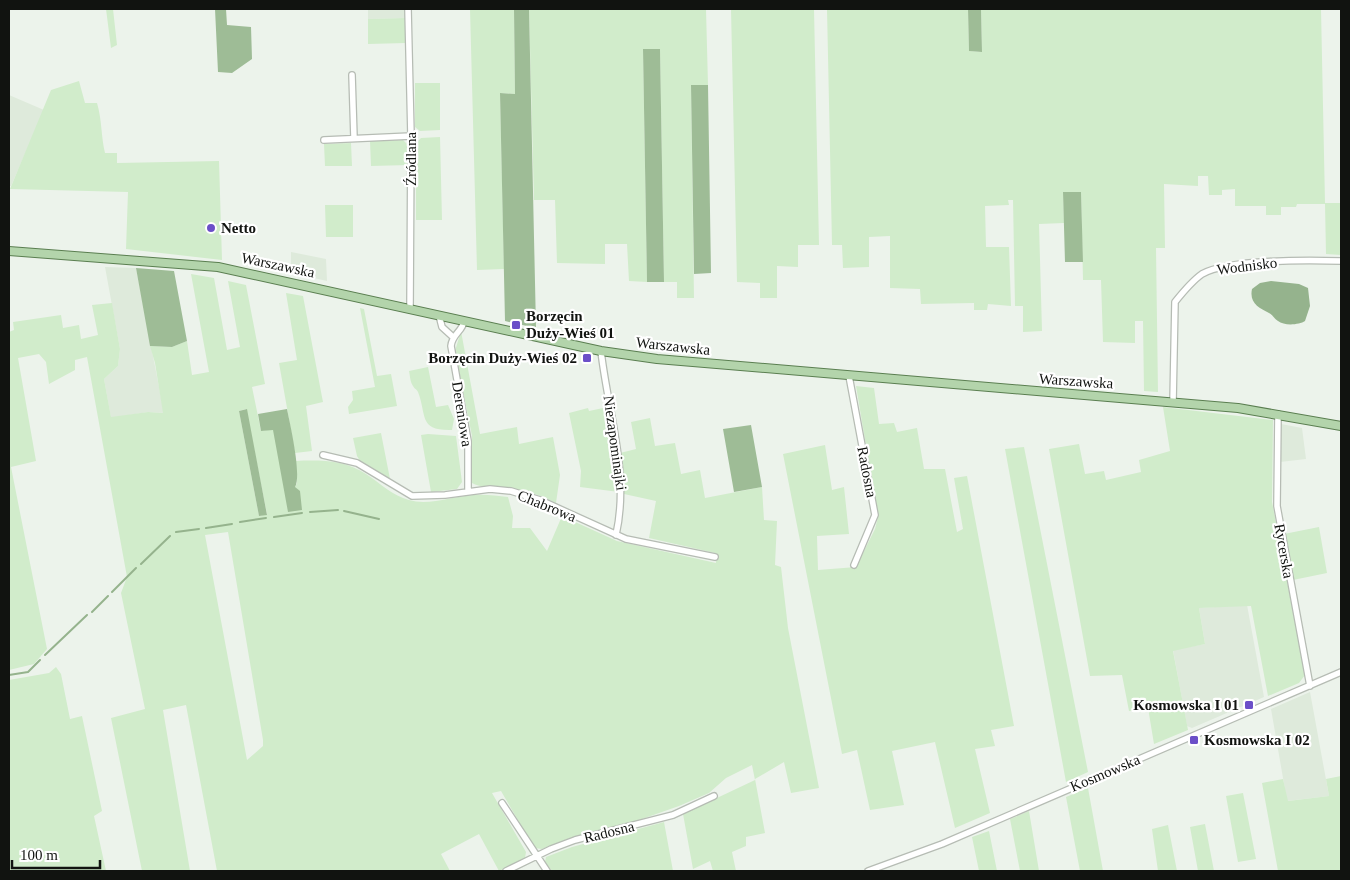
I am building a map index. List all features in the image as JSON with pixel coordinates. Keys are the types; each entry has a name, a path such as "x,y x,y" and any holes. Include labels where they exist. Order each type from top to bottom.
{"main road":[{"name":"Warszawska","path":"9,251 218,267 601,351 657,359 1173,402 1278,414 1341,426"}],"street":[{"name":"Źródlana","path":"408,9 411,136 410,308"},
{"path":"352,75 354,138"},
{"path":"324,140 411,136"},
{"name":"Wodnisko","path":"1173,402 1175,302 1201,275 1214,269 1253,264 1306,260 1341,261"},
{"path":"439,315 442,327 453,337 463,328 464,321"},
{"name":"Dereniowa","path":"453,337 451,346 468,441 468,492"},
{"name":"Niezapominajki","path":"601,351 621,475 622,499 616,535"},
{"name":"Radosna","path":"849,376 875,515 854,565"},
{"name":"Rycerska","path":"1278,414 1277,506 1310,686"},
{"name":"Chabrowa","path":"323,455 357,463 412,496 445,496 490,489 526,495 616,535 715,557"},
{"name":"Kosmowska","path":"868,871 942,844 1341,672"},
{"name":"Radosna","path":"506,871 575,840 673,815 714,796"},
{"path":"502,803 547,871"}],"shaded area":[{"path":"106,9 113,9 117,45 111,48"},
{"path":"215,9 226,9 227,25 251,27 252,59 232,73 218,72"},
{"path":"368,9 405,9 405,18 368,19"},
{"path":"470,9 514,9 515,94 500,93 504,269 477,270"},
{"path":"514,9 529,9 536,328 505,321 500,93 515,94"},
{"path":"529,9 706,9 708,85 691,85 694,298 677,298 677,282 664,282 660,49 643,50 647,282 629,281 627,244 605,244 605,264 557,263 555,200 534,200"},
{"path":"731,9 814,9 819,245 798,245 798,267 777,266 777,298 760,298 760,283 737,282"},
{"path":"827,9 968,9 969,51 982,52 981,9 1321,9 1325,203 1341,203 1341,255 1326,254 1325,204 1297,204 1296,207 1281,207 1281,215 1266,215 1266,206 1235,206 1235,189 1222,190 1222,195 1209,195 1208,176 1198,176 1198,186 1164,184 1165,248 1156,248 1158,392 1144,391 1143,321 1135,321 1135,343 1103,342 1101,280 1083,280 1081,192 1063,192 1064,223 1039,224 1042,331 1023,332 1023,306 1015,306 1013,200 1008,200 1009,205 985,206 986,247 1009,247 1011,306 988,304 987,310 974,310 974,303 921,304 920,289 890,288 890,236 869,237 869,267 843,268 842,245 832,245"},
{"path":"968,9 981,9 982,52 969,51"},
{"path":"405,18 406,43 368,44 368,19"},
{"path":"643,49 660,49 664,282 647,282"},
{"path":"79,81 85,103 97,103 105,153 117,153 117,163 219,161 222,260 126,249 128,192 10,189 51,90"},
{"path":"415,83 440,83 440,130 420,131 415,127"},
{"path":"691,85 708,85 711,273 694,274"},
{"path":"9,95 44,110 11,186 9,186"},
{"path":"440,137 442,220 416,220 416,143 421,138"},
{"path":"403,140 408,145 409,165 371,166 370,141"},
{"path":"351,143 352,166 325,166 324,144"},
{"path":"1063,192 1081,192 1083,262 1065,262"},
{"path":"325,205 353,205 353,237 326,237"},
{"path":"291,252 326,259 327,281 291,273"},
{"path":"105,267 136,268 164,413 148,412 111,418 104,379 118,366 120,349"},
{"path":"136,268 174,271 187,341 172,347 150,346"},
{"path":"191,274 214,278 227,350 240,347 228,281 246,285 265,384 252,387 261,431 273,429 295,487 297,483 296,461 323,461 341,463 358,469 398,496 417,502 478,495 508,497 513,516 512,528 530,528 547,551 562,516 617,541 716,563 715,553 649,538 656,501 624,494 620,453 636,449 631,422 650,418 655,446 675,443 681,474 700,470 705,498 762,487 764,520 777,521 775,565 781,567 788,628 819,788 791,793 784,762 755,779 765,833 746,837 746,846 732,852 736,871 713,871 710,861 693,869 683,814 755,780 752,765 726,778 709,793 679,806 622,826 570,838 542,849 534,848 501,791 492,793 526,852 525,858 499,871 479,834 441,854 450,871 217,871 186,705 163,710 190,871 142,871 111,718 145,709 121,593 127,577 87,357 75,360 75,370 49,384 46,362 39,354 18,358 36,461 11,467 47,649 34,664 9,670 9,332 14,330 13,322 61,315 63,328 79,325 81,339 98,335 92,305 112,303 120,349 118,366 104,379 111,417 148,412 163,413 155,363 150,346 172,347 187,341 192,375 209,372","holes":["246,409 267,514 259,516 239,411","228,532 263,740 263,746 247,760 205,535"]},
{"path":"1271,281 1299,284 1308,288 1310,306 1305,321 1292,324 1281,323 1253,301 1252,289 1260,283"},
{"path":"286,293 303,296 323,402 306,406 312,451 295,453 279,363 297,360"},
{"path":"360,308 364,309 377,376 391,374 397,406 349,414 348,407 353,400 352,391 375,387"},
{"path":"461,331 480,434 517,427 519,444 553,437 560,475 556,503 524,491 481,486 472,483 472,436 455,351"},
{"path":"428,367 436,407 448,405 454,419 452,430 441,430 429,424 426,420 418,392 411,383 409,371"},
{"path":"856,386 874,388 879,424 894,423 897,432 917,428 924,469 945,469 957,532 963,529 954,478 967,476 1014,726 991,730 995,746 975,749 990,813 955,828 935,742 892,751 904,805 870,810 857,750 842,754 783,454 825,445 832,490 844,487 849,534 817,536 818,570 856,567 875,529 878,517"},
{"path":"608,407 619,492 580,487 581,471 569,413 588,408 589,411"},
{"path":"1163,407 1273,420 1272,502 1305,675 1299,683 1268,696 1251,606 1199,608 1205,644 1173,651 1188,730 1154,744 1148,708 1129,711 1122,675 1090,676 1049,449 1079,444 1085,474 1104,471 1106,480 1141,472 1139,460 1170,451"},
{"path":"247,409 267,515 259,516 239,411"},
{"path":"287,409 296,461 297,481 295,487 300,491 302,510 288,512 273,430 261,431 258,414"},
{"path":"1281,424 1302,428 1306,459 1280,462"},
{"path":"751,425 762,487 734,492 723,429"},
{"path":"381,433 390,479 360,461 353,438"},
{"path":"421,435 456,436 462,482 457,489 431,492"},
{"path":"1024,447 1088,772 1066,782 1005,449"},
{"path":"1319,527 1327,573 1293,580 1284,534"},
{"path":"1247,605 1264,697 1192,728 1187,726 1173,650 1205,644 1199,608"},
{"path":"56,667 61,674 70,719 82,716 102,811 94,816 106,871 9,871 9,680 49,673"},
{"path":"1310,692 1329,796 1287,801 1271,709"},
{"path":"1341,776 1341,871 1278,871 1262,783 1283,779 1288,801 1329,796 1326,779"},
{"path":"1088,788 1103,871 1080,871 1066,797"},
{"path":"1243,793 1256,859 1238,862 1226,796"},
{"path":"1029,811 1039,871 1020,871 1010,819"},
{"path":"664,822 673,871 552,871 545,862 546,857 572,847"},
{"path":"1205,824 1214,871 1198,871 1190,827"},
{"path":"1168,825 1177,871 1158,871 1152,829"},
{"path":"989,831 997,871 979,871 972,837"}],"waterway":[{"path":"310,512 338,510"},
{"path":"344,511 379,519"},
{"path":"274,517 302,513"},
{"path":"240,522 266,518"},
{"path":"206,528 232,524"},
{"path":"176,532 199,529"},
{"path":"141,564 170,536"},
{"path":"112,592 136,568"},
{"path":"92,612 108,596"},
{"path":"45,655 87,615"},
{"path":"9,675 28,672 40,660"}],"place":[{"name":"Netto","path":"211,228"},
{"name":"Borzęcin Duży-Wieś 01","path":"516,325"},
{"name":"Borzęcin Duży-Wieś 02","path":"587,358"},
{"name":"Kosmowska I 01","path":"1249,705"},
{"name":"Kosmowska I 02","path":"1194,740"}]}
